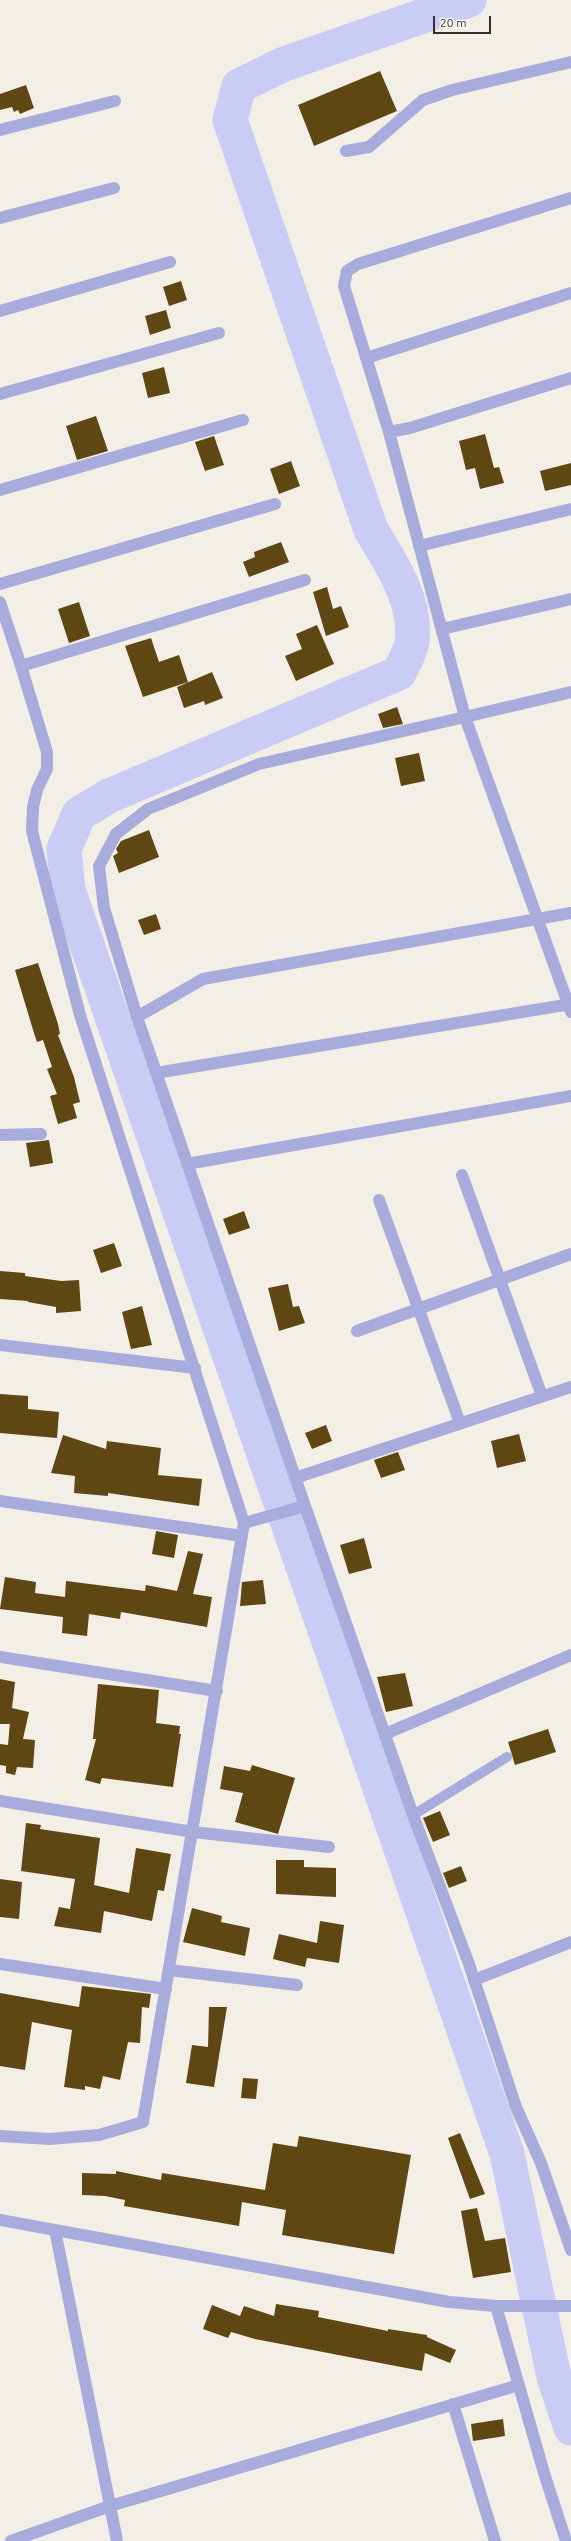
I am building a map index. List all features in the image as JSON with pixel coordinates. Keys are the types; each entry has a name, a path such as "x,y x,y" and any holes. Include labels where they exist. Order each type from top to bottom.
{"street":[{"path":"346,151 369,147 424,100 452,90 571,62"},
{"path":"0,130 115,101"},
{"path":"0,218 114,188"},
{"path":"156,1073 570,1007 465,716 389,432 344,286 346,271 358,264 571,198"},
{"path":"0,311 170,262"},
{"path":"366,358 571,293"},
{"path":"0,394 219,333"},
{"path":"389,432 410,428 571,378"},
{"path":"0,490 243,420"},
{"path":"0,584 275,504"},
{"path":"419,546 571,509"},
{"path":"21,666 305,580"},
{"path":"442,629 571,599"},
{"path":"0,602 48,752 47,769 37,790 33,807 32,831 80,1016 244,1523 170,1970 143,2122 99,2135 50,2139 0,2136"},
{"path":"571,692 259,764 148,809 116,834 100,866 104,908 137,1017 295,1478 300,1508 385,1734 413,1815 474,1980 516,2107 541,2163 571,2250"},
{"path":"137,1017 203,979 571,913"},
{"path":"187,1164 571,1096"},
{"path":"0,1135 41,1134"},
{"path":"462,1175 499,1281 542,1396"},
{"path":"379,1200 460,1423"},
{"path":"357,1331 571,1254"},
{"path":"0,1345 195,1368"},
{"path":"295,1478 571,1387"},
{"path":"0,1501 242,1536"},
{"path":"244,1523 261,1520 300,1508"},
{"path":"385,1734 571,1655"},
{"path":"0,1657 217,1691"},
{"path":"0,1801 193,1832 329,1847"},
{"path":"474,1980 571,1942"},
{"path":"0,1964 166,1989"},
{"path":"170,1970 298,1984"},
{"path":"0,2220 449,2302 496,2306 567,2306"},
{"path":"55,2230 117,2541"},
{"path":"496,2306 518,2385 566,2541"},
{"path":"11,2541 110,2506 518,2385"},
{"path":"453,2404 494,2541"}],"lane":[{"path":"413,1815 507,1757"}],"building":[{"path":"380,71 397,111 314,146 298,105"},
{"path":"26,85 34,108 20,114 18,110 14,112 12,107 0,110 0,94"},
{"path":"181,281 187,300 169,306 163,287"},
{"path":"166,310 171,328 150,335 145,316"},
{"path":"164,367 170,393 148,398 142,373"},
{"path":"96,416 108,451 77,460 66,426"},
{"path":"485,434 494,468 499,467 504,483 480,489 475,468 466,470 459,441"},
{"path":"214,436 224,465 205,471 195,442"},
{"path":"291,461 300,486 279,494 270,469"},
{"path":"571,463 571,485 545,491 540,471"},
{"path":"281,542 289,562 249,577 243,562 255,557 254,552"},
{"path":"327,587 333,609 341,606 349,627 326,636 313,592"},
{"path":"79,602 90,636 69,643 58,609"},
{"path":"317,625 334,664 296,681 285,656 302,649 296,634"},
{"path":"151,638 159,662 179,655 188,682 143,697 125,646"},
{"path":"212,672 223,698 205,705 204,701 184,708 177,687"},
{"path":"397,707 403,724 383,728 378,714"},
{"path":"419,753 425,781 401,786 395,758"},
{"path":"149,830 159,857 119,873 113,856 118,853 116,849 121,841"},
{"path":"156,914 161,929 144,935 138,920"},
{"path":"38,963 58,1024 60,1034 58,1035 74,1077 80,1102 73,1104 77,1118 58,1124 50,1096 57,1094 47,1069 52,1067 43,1040 37,1042 15,970"},
{"path":"49,1140 53,1163 30,1167 26,1143"},
{"path":"244,1211 250,1228 229,1235 223,1219"},
{"path":"114,1243 122,1266 101,1273 93,1250"},
{"path":"0,1271 25,1273 25,1276 61,1281 79,1280 81,1311 56,1313 56,1307 28,1301 0,1299"},
{"path":"288,1284 293,1307 299,1306 305,1323 279,1331 268,1288"},
{"path":"142,1306 152,1345 131,1349 122,1312"},
{"path":"0,1394 28,1396 28,1409 59,1412 57,1438 0,1433"},
{"path":"326,1425 332,1441 312,1449 305,1433"},
{"path":"519,1434 526,1461 497,1468 491,1441"},
{"path":"63,1435 106,1449 107,1441 161,1448 158,1475 202,1479 199,1506 108,1493 108,1496 74,1493 75,1476 51,1473"},
{"path":"398,1452 405,1470 381,1478 374,1460"},
{"path":"156,1531 178,1535 174,1558 152,1554"},
{"path":"364,1538 372,1568 349,1574 340,1545"},
{"path":"188,1551 203,1554 193,1594 212,1597 207,1627 121,1612 120,1619 89,1614 87,1636 62,1633 63,1617 0,1609 5,1577 36,1582 35,1593 65,1597 66,1581 145,1591 146,1585 177,1591"},
{"path":"263,1580 266,1604 240,1606 242,1582"},
{"path":"405,1673 413,1706 386,1712 377,1677"},
{"path":"0,1679 15,1682 12,1708 29,1712 23,1739 35,1740 33,1768 17,1767 15,1775 6,1773 6,1766 0,1765 0,1744 8,1745 10,1724 0,1724"},
{"path":"98,1684 159,1690 156,1723 180,1726 179,1734 181,1734 173,1787 102,1778 100,1784 85,1780 96,1739 93,1739"},
{"path":"548,1729 556,1752 515,1765 508,1742"},
{"path":"252,1765 295,1778 278,1834 235,1822 243,1793 220,1789 224,1766 250,1771"},
{"path":"440,1811 450,1835 433,1842 423,1818"},
{"path":"26,1823 41,1825 40,1829 100,1838 94,1885 129,1893 136,1848 171,1854 164,1891 158,1890 152,1921 104,1911 101,1933 54,1926 59,1907 70,1909 75,1879 21,1871"},
{"path":"276,1860 304,1860 304,1867 336,1868 336,1897 276,1894"},
{"path":"461,1866 467,1881 449,1888 443,1873"},
{"path":"0,1879 22,1882 19,1919 0,1917"},
{"path":"192,1908 222,1916 221,1922 250,1928 245,1956 183,1942"},
{"path":"320,1921 344,1925 339,1963 307,1958 305,1967 273,1959 279,1934 317,1943"},
{"path":"82,1986 151,1994 149,2008 142,2007 140,2043 128,2042 120,2080 103,2076 100,2089 85,2086 85,2090 64,2087 72,2030 32,2022 25,2070 0,2066 0,1993 79,2007"},
{"path":"209,2007 227,2007 214,2087 186,2083 192,2045 208,2047"},
{"path":"243,2078 258,2079 256,2099 241,2098"},
{"path":"460,2133 485,2194 470,2199 448,2138"},
{"path":"299,2136 411,2155 394,2254 282,2235 286,2210 242,2202 239,2226 124,2206 125,2200 105,2196 82,2195 82,2173 116,2174 116,2171 161,2180 162,2173 265,2190 273,2143 297,2147"},
{"path":"477,2208 485,2241 505,2238 511,2272 473,2278 461,2211"},
{"path":"276,2304 319,2311 318,2317 388,2331 388,2329 427,2335 427,2337 456,2350 450,2363 425,2353 422,2371 255,2339 231,2332 228,2338 203,2329 212,2305 240,2316 244,2306 274,2316"},
{"path":"503,2419 505,2436 473,2441 471,2424"}],"waterway":[{"path":"469,0 284,64 239,86 230,120 371,530 401,583 411,611 412,641 407,658 399,673 109,796 79,814 64,849 68,890 507,2154 554,2377 571,2428"}]}
